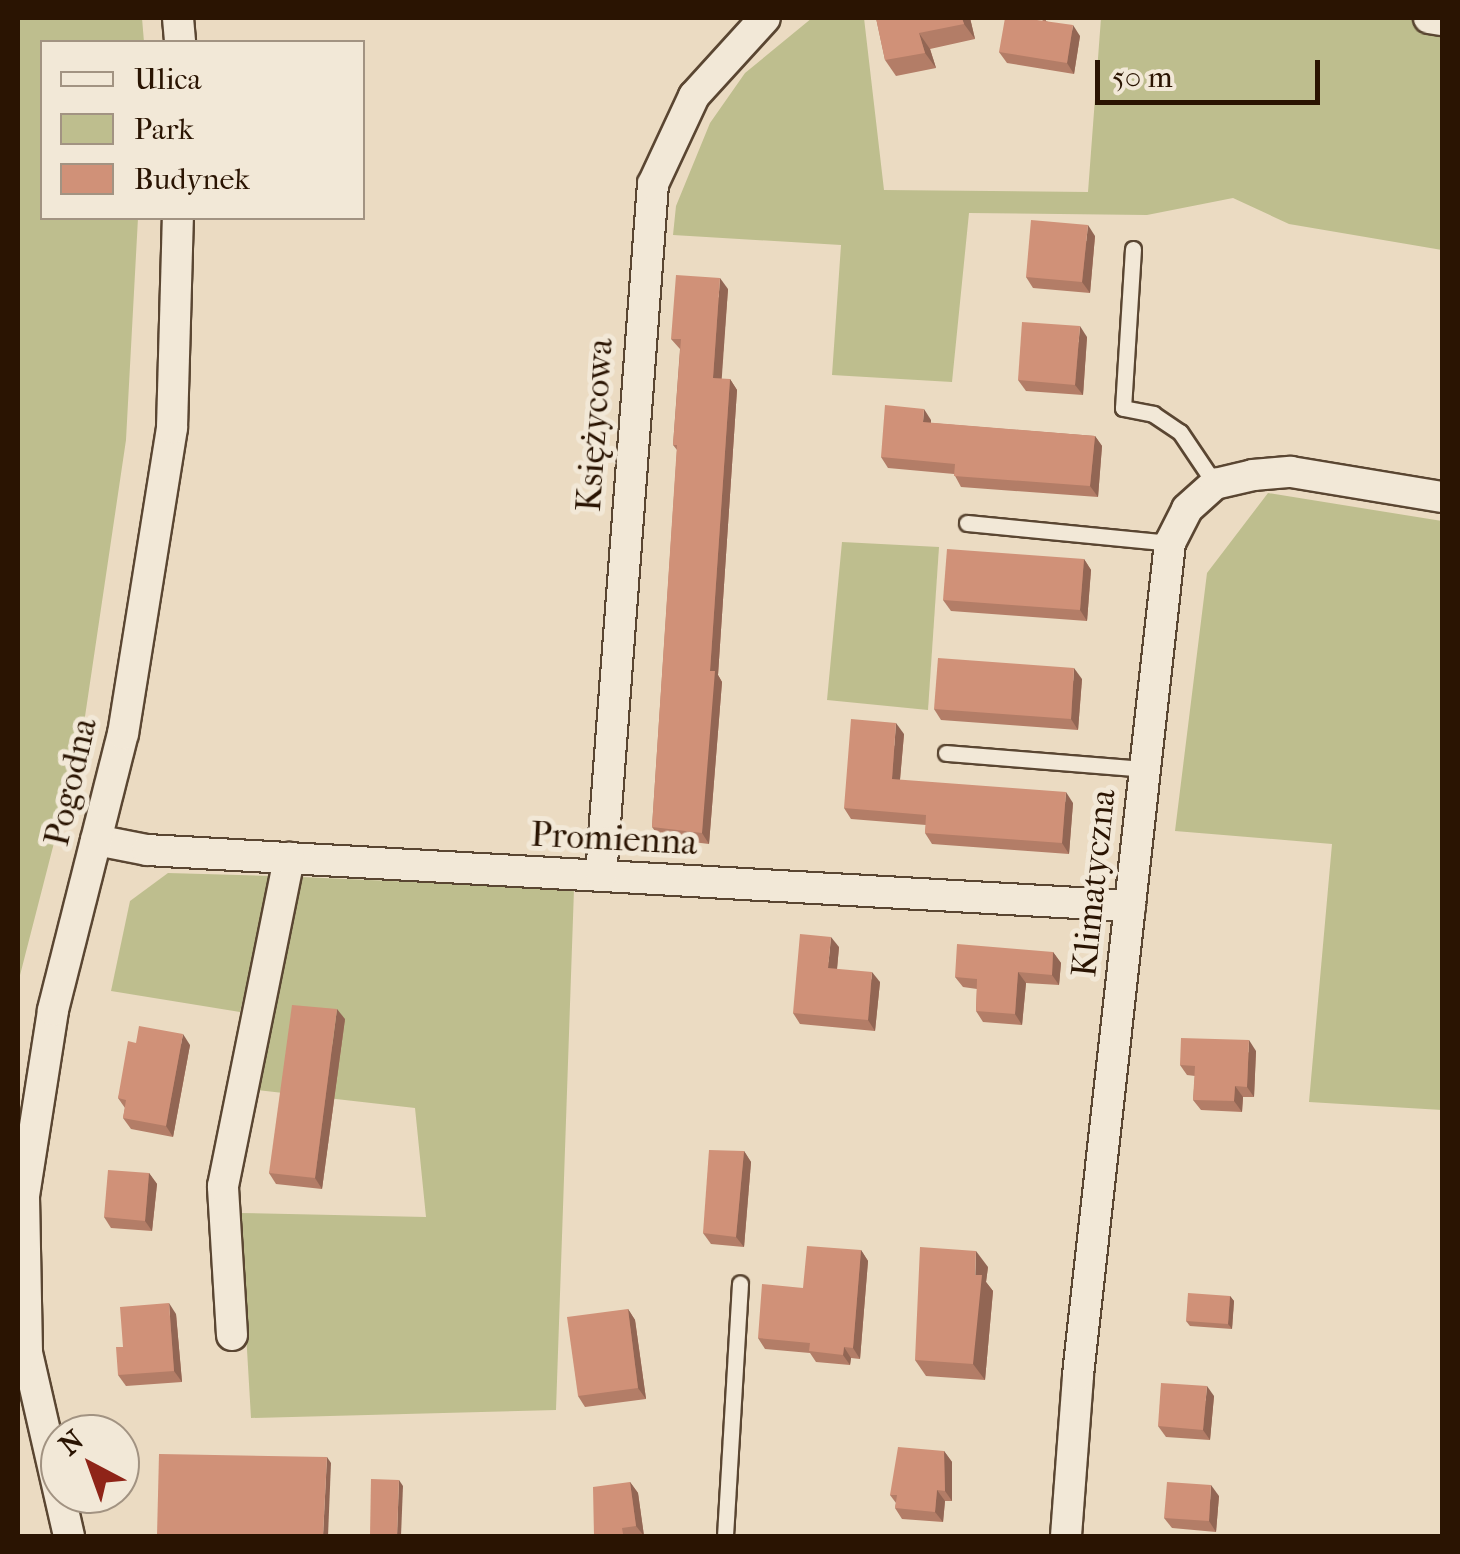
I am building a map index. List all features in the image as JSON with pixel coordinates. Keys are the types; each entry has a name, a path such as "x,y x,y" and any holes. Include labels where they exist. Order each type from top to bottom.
{"street":[{"name":"Księżycowa","path":"601,876 652,184 694,96 765,18"},
{"path":"1429,18 1442,20"},
{"name":"Pogodna","path":"69,1536 27,1353 24,1196 53,1010 123,734 172,428 178,220"},
{"path":"1215,484 1290,472 1442,497"},
{"name":"Klimatyczna","path":"1066,1536 1078,1375 1170,543 1187,509 1215,484"},
{"name":"Promienna","path":"96,840 147,850 1130,906"},
{"path":"232,1336 222,1186 289,858"}],"lane":[{"path":"1133,249 1123,408 1153,414 1180,432 1215,484"},
{"path":"967,524 1170,543"},
{"path":"946,753 1145,768"},
{"path":"725,1536 740,1283"}],"green space":[{"path":"18,18 142,18 144,40 40,40 40,220 138,220 126,440 83,730 18,983"},
{"path":"812,18 864,18 884,190 1088,192 1101,18 1442,18 1442,250 1289,224 1233,198 1147,215 969,213 952,382 832,375 841,245 673,235 676,206 710,123 745,73"},
{"path":"1268,493 1442,521 1442,1110 1309,1102 1332,844 1175,831 1207,573"},
{"path":"842,542 939,547 928,710 827,700"},
{"path":"168,873 272,876 240,1012 111,991 130,901"},
{"path":"301,877 574,889 556,1410 251,1418 239,1213 426,1217 415,1108 257,1090"}],"building":[{"path":"876,18 962,18 964,24 919,33 925,53 885,60"},
{"path":"1005,18 1037,18 1073,25 1067,63 999,52"},
{"path":"1031,220 1088,225 1082,282 1026,277"},
{"path":"676,275 720,278 713,378 730,379 710,671 715,671 702,833 652,827 677,445 673,445 681,339 671,339"},
{"path":"1022,322 1080,326 1075,385 1018,380"},
{"path":"885,405 924,409 923,422 1095,436 1090,486 954,476 955,464 881,457"},
{"path":"947,549 1084,559 1080,610 943,600"},
{"path":"938,658 1074,668 1071,719 934,709"},
{"path":"851,719 896,723 892,779 1066,792 1062,843 925,833 926,815 844,808"},
{"path":"800,934 831,937 828,968 872,972 868,1020 793,1013"},
{"path":"957,944 1053,952 1052,975 1018,972 1015,1014 976,1011 977,979 955,977"},
{"path":"292,1005 337,1009 315,1178 269,1173"},
{"path":"139,1026 183,1034 166,1126 123,1118 126,1100 118,1098 128,1041 136,1043"},
{"path":"1181,1038 1249,1040 1247,1087 1235,1086 1234,1101 1193,1100 1195,1066 1180,1065"},
{"path":"709,1150 744,1151 736,1237 703,1233"},
{"path":"108,1170 149,1173 145,1221 104,1217"},
{"path":"807,1246 861,1250 853,1348 844,1347 843,1355 809,1351 810,1343 758,1338 762,1284 803,1288"},
{"path":"920,1247 976,1251 975,1275 982,1275 973,1364 915,1360"},
{"path":"1188,1293 1230,1296 1228,1324 1186,1321"},
{"path":"169,1303 174,1371 118,1375 116,1347 123,1347 120,1307"},
{"path":"628,1309 638,1388 578,1396 567,1317"},
{"path":"1161,1383 1207,1386 1203,1430 1158,1426"},
{"path":"898,1447 944,1451 945,1491 937,1490 935,1512 895,1508 897,1495 890,1495"},
{"path":"159,1454 327,1457 323,1536 157,1536"},
{"path":"371,1479 399,1480 397,1536 370,1536"},
{"path":"630,1482 636,1526 622,1528 623,1534 594,1536 593,1487"},
{"path":"1167,1482 1211,1485 1209,1521 1164,1518"}]}
